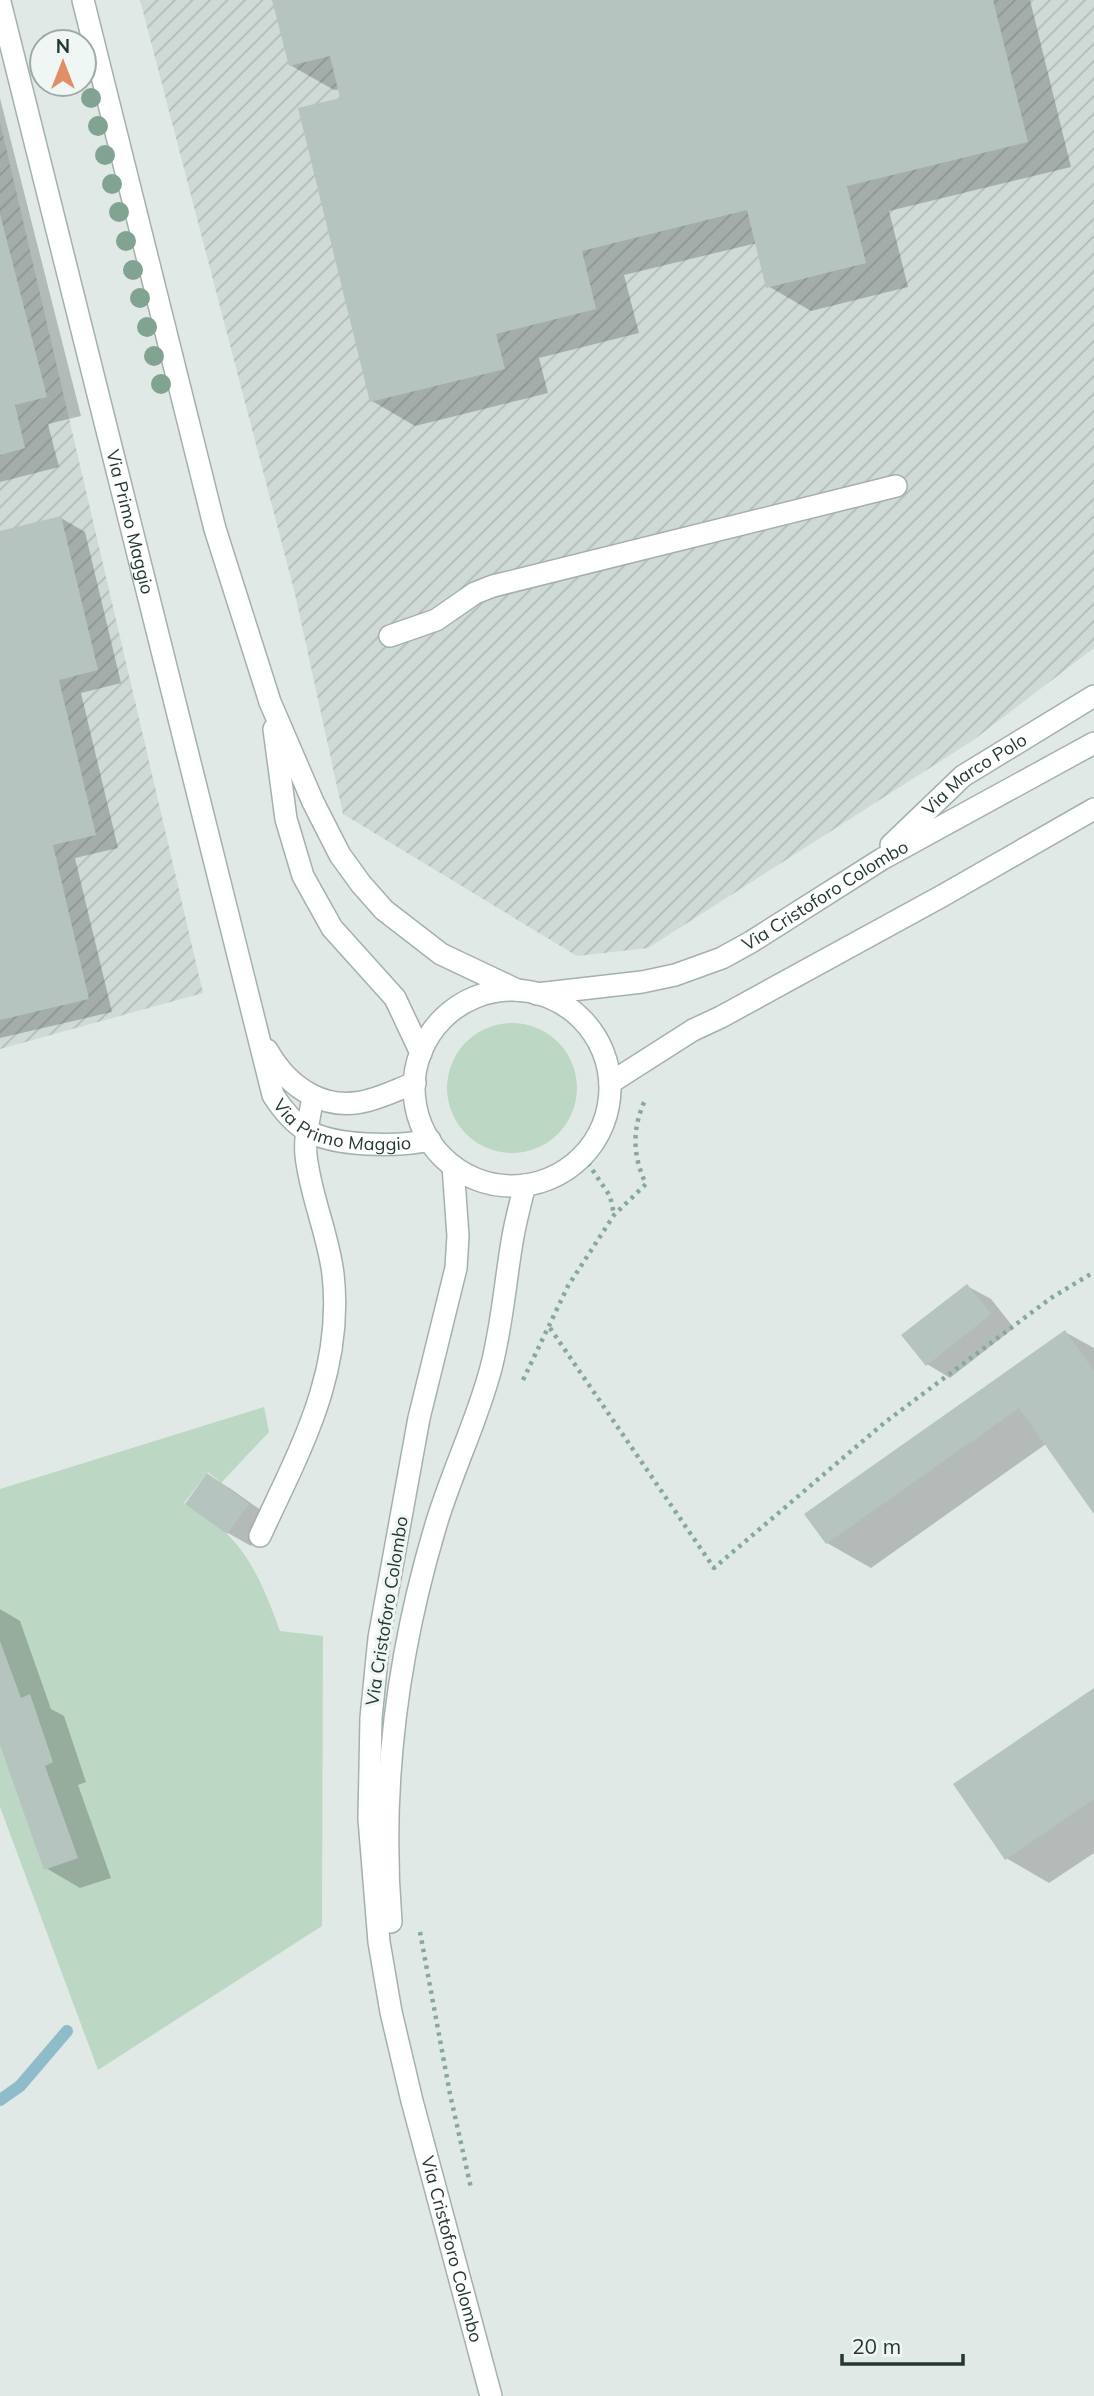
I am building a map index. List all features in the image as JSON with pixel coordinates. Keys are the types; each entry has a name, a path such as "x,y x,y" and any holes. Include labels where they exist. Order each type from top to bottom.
{"street":[{"path":"83,0 215,529 270,702 322,824 360,884 402,926 431,947 472,970 527,992"},
{"name":"Via Primo Maggio","path":"0,2 262,1041 266,1072 273,1095 288,1115 307,1131 330,1140 405,1146 429,1140"},
{"path":"390,636 436,620 475,593 493,586 896,486"},
{"name":"Via Marco Polo","path":"868,867 963,776 1094,696"},
{"path":"270,702 286,819 303,876 332,928 395,998 421,1053"},
{"name":"Via Cristoforo Colombo","path":"527,992 564,1005 586,1023 597,1038 605,1056 611,1083 606,1118 599,1134 583,1156 552,1178 525,1185 487,1182 469,1176 453,1166 429,1140 417,1112 415,1083 421,1053 436,1026 458,1006 487,993 642,982 675,975 706,964 751,942 868,867 1094,743"},
{"path":"611,1083 694,1030 1094,809"},
{"name":"Via Primo Maggio","path":"262,1041 284,1076 313,1097 337,1103 361,1102 415,1083"},
{"path":"260,1535 315,1415 327,1376 334,1336 333,1273 306,1152 313,1097"},
{"name":"Via Cristoforo Colombo","path":"453,1166 458,1236 456,1268 419,1418 386,1598 375,1678 369,1748 371,1859 379,1941 391,2012 412,2101 491,2396"},
{"name":"Via Cristoforo Colombo","path":"412,2101 394,1963 388,1878 388,1804 395,1710 407,1636 427,1554 444,1500 479,1408 498,1342 513,1240 525,1185"}],"path":[{"path":"518,1389 550,1328 568,1286 614,1215 610,1196 583,1156"},
{"path":"550,1328 714,1568 884,1423 1051,1297 1094,1272"},
{"path":"419,1925 450,2094 472,2192"}],"shaded area":[{"path":"140,0 1094,0 1094,648 972,741 648,948 577,956 343,814 295,594"},
{"path":"0,122 203,993 0,1049"}],"green space":[{"path":"512,1023 537,1028 558,1042 572,1063 577,1088 572,1113 558,1134 537,1148 512,1153 487,1148 466,1134 452,1113 447,1088 452,1063 466,1042 487,1028"},
{"path":"264,1407 269,1432 221,1483 208,1472 184,1503 218,1527 238,1546 259,1580 280,1631 323,1636 322,1926 98,2070 0,1807 0,1489"}],"building":[{"path":"272,0 993,0 1028,142 847,186 866,263 766,288 747,210 582,251 596,309 496,334 505,369 370,402 298,108 340,98 330,56 289,66"},
{"path":"0,214 47,397 15,405 25,448 0,455"},
{"path":"61,516 98,670 59,680 96,835 53,845 89,999 0,1020 0,531"},
{"path":"967,1284 991,1314 926,1366 901,1335"},
{"path":"1065,1330 1094,1371 1094,1514 1019,1408 826,1544 804,1514"},
{"path":"207,1473 249,1504 227,1534 185,1504"},
{"path":"0,1641 21,1698 30,1694 53,1762 45,1766 78,1858 44,1870 0,1745"},
{"path":"1094,1688 1094,1799 1005,1860 953,1784"}],"waterway":[{"path":"0,2100 20,2086 67,2031"}]}
